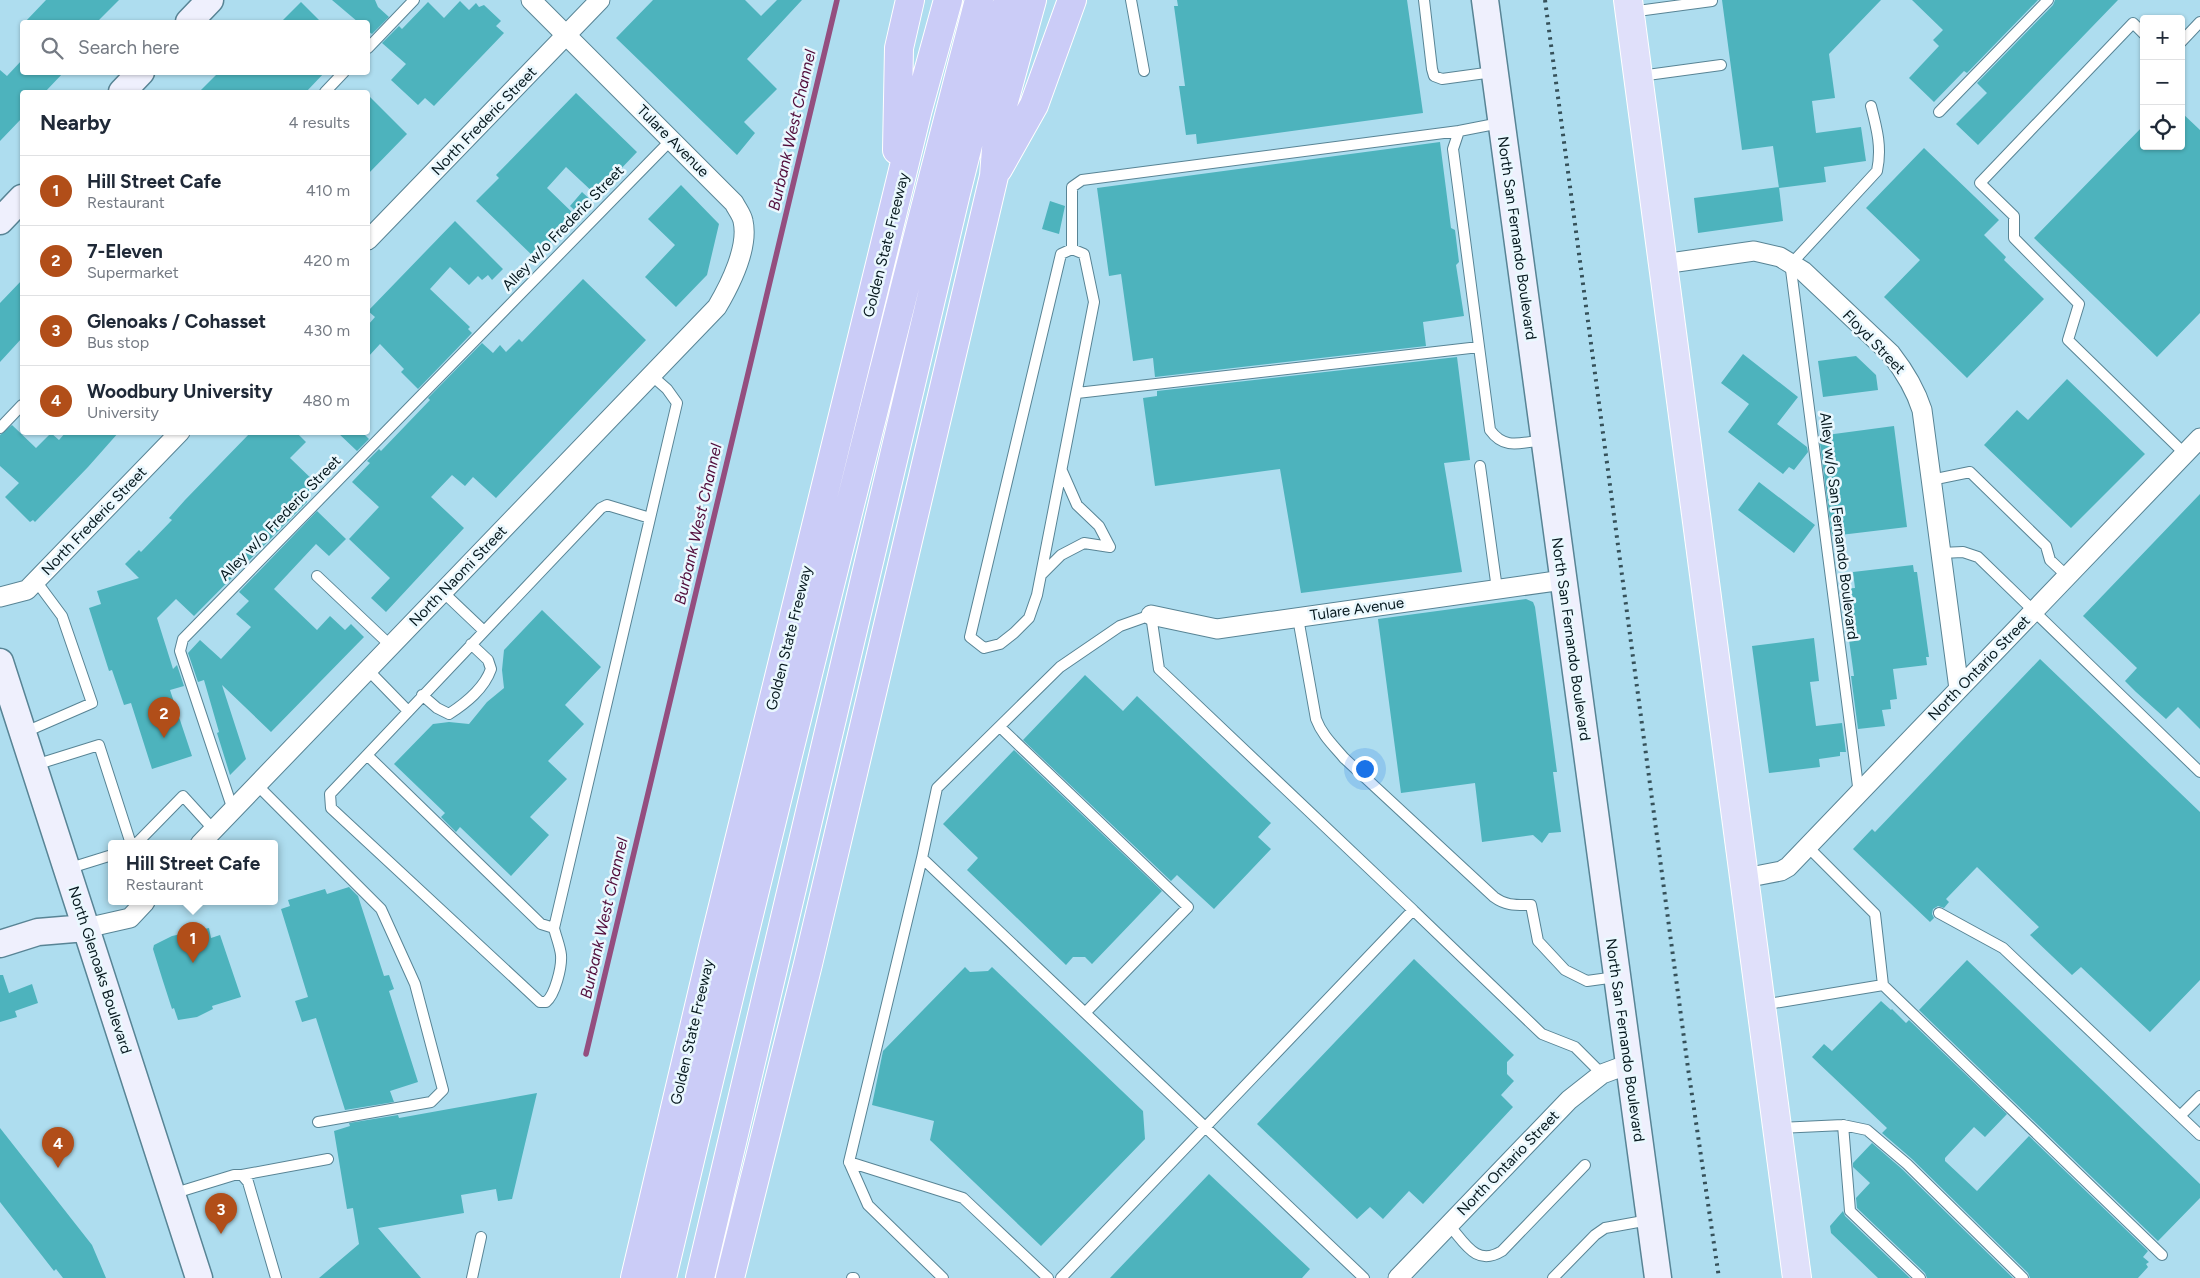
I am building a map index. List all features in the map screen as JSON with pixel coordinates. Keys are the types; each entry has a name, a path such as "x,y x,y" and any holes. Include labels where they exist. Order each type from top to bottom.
{"highway":[{"path":"896,206 900,48 910,0"},
{"name":"Golden State Freeway","path":"635,1278 713,947 896,206 918,109 948,0"},
{"path":"662,1278 721,1028 893,332 979,0"},
{"path":"700,1278 956,193 983,85 1008,0"},
{"path":"730,1278 808,964 994,176 998,123 1032,0"},
{"path":"994,176 1034,105 1072,0"}],"main road":[{"path":"1628,6 1639,76 1797,1278"}],"street":[{"path":"191,20 210,0"},
{"name":"Tulare Avenue","path":"531,0 734,203 743,220 744,239 733,278 717,307"},
{"name":"North Frederic Street","path":"370,238 600,0"},
{"name":"North San Fernando Boulevard","path":"1484,0 1658,1278"},
{"path":"124,90 138,75"},
{"path":"0,221 20,200"},
{"name":"Floyd Street","path":"1663,264 1754,251 1780,257 1791,262 1891,354 1910,380 1922,410 1959,689"},
{"name":"North Naomi Street","path":"204,840 717,307"},
{"name":"North Frederic Street","path":"0,597 27,590 177,435"},
{"name":"North Ontario Street","path":"1745,878 1788,868 2200,438"},
{"name":"Tulare Avenue","path":"1151,615 1217,629 1563,580"},
{"name":"North Glenoaks Boulevard","path":"0,662 199,1278"},
{"path":"0,944 38,932 86,928 130,918 142,905"},
{"name":"North Ontario Street","path":"1398,1278 1569,1100 1602,1074 1629,1064"}],"lane":[{"path":"370,46 414,0"},
{"path":"1131,0 1144,71"},
{"path":"1424,0 1434,76 1442,78 1494,72"},
{"path":"1628,6 1712,0"},
{"path":"1939,112 2048,0"},
{"path":"2185,38 2200,22"},
{"path":"2140,30 2133,23 1980,183 2014,216 2014,238 2079,304 2068,340 2185,454"},
{"path":"1639,76 1722,65"},
{"path":"327,90 341,75"},
{"path":"1791,262 1877,171 1880,151 1879,135 1871,106"},
{"path":"1072,249 1072,187 1082,180 1459,131 1501,123"},
{"path":"1459,131 1453,149 1490,430 1495,438 1504,443 1544,440"},
{"name":"Alley w/o Frederic Street","path":"233,810 180,651 183,639 671,140"},
{"path":"1072,249 1084,254 1094,302 1077,393 1038,595 1029,618 1000,644 984,648 970,637 1061,254 1072,249"},
{"name":"Alley w/o San Fernando Boulevard","path":"1791,262 1859,794"},
{"path":"1077,393 1479,347"},
{"path":"650,518 607,505 601,508 330,794 332,808 540,1002 546,1002 550,999 556,986 561,956 554,928 678,403 668,389 651,375"},
{"path":"0,428 20,407"},
{"path":"1480,466 1497,589"},
{"path":"1041,575 1061,555 1084,543 1110,547 1099,526 1077,504 1062,471"},
{"path":"1931,480 1970,472 2046,546 2050,560 2067,576"},
{"path":"1941,553 1963,552 1978,557 2200,772"},
{"path":"317,576 391,646"},
{"path":"23,733 92,703 62,616 36,581"},
{"path":"443,592 484,630"},
{"path":"943,1278 868,1205 849,1162 937,788 1060,667 1120,626 1151,615 1158,669 1542,1034 1576,1046 1602,1074"},
{"path":"1298,618 1316,719 1321,731 1344,758 1494,897 1502,903 1512,906 1531,905 1538,941 1565,970 1587,980 1617,977"},
{"path":"422,695 437,708 449,714 475,693 488,678 491,670 488,660 471,644"},
{"path":"368,670 408,711"},
{"path":"1000,727 1188,907 1085,1013"},
{"path":"34,766 99,745 131,840"},
{"path":"367,755 541,924 554,928"},
{"path":"257,785 381,909 415,984 444,1090 431,1102 318,1122"},
{"path":"140,840 183,796 214,830"},
{"path":"1808,847 1876,914 1883,985 2162,1255"},
{"path":"67,869 108,856"},
{"path":"922,858 1364,1278"},
{"path":"1061,1278 1413,910"},
{"path":"1938,914 2003,948 2200,1135"},
{"path":"1762,1005 1883,985"},
{"path":"2180,1116 2200,1096"},
{"path":"1778,1128 1843,1125 1867,1130 1894,1152 2022,1278"},
{"path":"1843,1125 1850,1211 1920,1278"},
{"path":"172,1194 234,1175 328,1159"},
{"path":"849,1162 962,1198 1048,1278"},
{"path":"1449,1225 1474,1254 1482,1258 1492,1257 1502,1252 1585,1165"},
{"path":"242,1175 248,1182 276,1278"},
{"path":"1554,1278 1595,1235 1605,1228 1650,1220"},
{"path":"472,1278 481,1237"}],"building":[{"path":"46,0 119,0 99,20 27,20"},
{"path":"332,0 375,0 378,7 389,17 372,34 370,32 370,20 356,20"},
{"path":"653,0 745,0 761,16 777,0 802,0 747,59 777,89 744,122 755,133 737,155 616,38"},
{"path":"1177,0 1407,0 1423,113 1197,144 1196,134 1186,135 1179,86 1185,86 1174,6 1178,6"},
{"path":"1722,0 1881,0 1829,54 1835,98 1812,101 1816,133 1861,127 1866,161 1824,167 1826,182 1779,188 1773,146 1742,150"},
{"path":"1912,0 2038,0 1967,73 1964,71 1934,102 1909,78 1939,46 1933,40 1943,30"},
{"path":"2055,0 2118,0 1978,145 1956,124 1987,93 1977,83 2053,5"},
{"path":"460,1 469,10 476,3 479,7 484,5 501,21 496,26 504,33 434,106 425,98 418,105 391,80 406,64 382,43 399,26 402,29 428,2 444,18"},
{"path":"301,2 319,20 283,20"},
{"path":"20,62 20,75 61,75 47,90 20,90 20,120 0,141 0,70 7,76"},
{"path":"216,75 322,75 308,90 201,90"},
{"path":"576,93 637,152 596,195 566,167 547,188 577,217 535,258 476,201 499,178 496,175"},
{"path":"370,97 407,134 370,172"},
{"path":"2185,116 2200,130 2200,313 2157,357 2034,238 2140,129 2140,150 2185,150"},
{"path":"1440,142 1451,228 1455,230 1459,262 1456,265 1464,316 1423,322 1426,346 1155,377 1153,358 1133,361 1121,274 1109,276 1097,188"},
{"path":"1924,148 1999,220 1984,235 2006,257 2004,260 2044,299 1967,378 1884,297 1920,260 1866,208"},
{"path":"681,185 719,224 707,275 676,307 645,277 675,245 648,219"},
{"path":"1779,187 1783,221 1698,233 1694,198"},
{"path":"582,192 594,203 581,216 570,206"},
{"path":"1050,201 1065,206 1059,234 1042,229"},
{"path":"455,221 503,269 492,280 488,275 482,280 478,276 469,285 450,267 430,289 470,327 468,329 472,333 418,389 401,372 404,369 380,344 370,355 370,323 375,317 370,313 370,309"},
{"path":"583,279 646,340 496,498 473,477 465,486 452,475 431,497 464,528 386,612 371,598 390,578 349,539 379,507 352,482 370,463 367,461 379,449 381,451 430,400 428,398 482,343 493,353 500,345 506,352 519,339 522,342"},
{"path":"20,282 20,340 0,362 0,303"},
{"path":"1743,354 1798,397 1777,424 1807,447 1808,452 1794,470 1789,467 1783,474 1728,432 1749,404 1721,383"},
{"path":"1856,356 1876,375 1878,390 1823,397 1818,361"},
{"path":"1457,357 1470,460 1444,463 1462,572 1301,593 1280,469 1155,486 1143,398 1157,396 1157,391"},
{"path":"2067,379 2145,454 2071,528 1984,445 2017,410 2028,420"},
{"path":"12,425 20,435 22,435 36,448 49,435 53,435 59,440 63,435 116,435 35,522 33,520 30,522 5,497 19,483 0,466 0,435"},
{"path":"1894,426 1907,527 1832,536 1819,436"},
{"path":"248,435 299,435 306,442 290,458 318,485 305,499 307,502 194,616 176,599 157,618 173,669 177,665 184,686 170,690 192,756 152,769 131,703 124,705 112,670 109,671 89,608 101,604 97,591 139,578 125,564 139,550 141,552 172,520 169,518"},
{"path":"340,435 365,435 369,439 357,451"},
{"path":"1759,482 1815,525 1794,553 1738,510"},
{"path":"2200,494 2200,729 2178,707 2166,719 2136,692 2125,681 2137,668 2083,616"},
{"path":"317,511 346,539 329,556 316,544 274,589 317,630 330,616 345,630 351,624 364,637 271,732 222,685 246,759 230,775 204,680 198,682 188,653 200,640 221,659 251,627 236,614 249,601 239,592"},
{"path":"1913,565 1914,572 1917,572 1929,657 1926,657 1927,665 1893,669 1897,699 1890,700 1891,709 1882,710 1885,726 1858,729 1851,676 1854,676 1842,589 1855,588 1853,572"},
{"path":"1526,599 1533,602 1535,607 1557,772 1553,772 1561,832 1549,833 1542,843 1533,835 1482,842 1475,783 1401,793 1378,619"},
{"path":"542,610 601,667 565,705 584,724 548,761 567,779 530,817 549,835 511,876 460,827 456,832 441,817 445,813 394,764 433,724 449,722 469,724 487,702 504,688 502,670 504,650"},
{"path":"1814,638 1819,681 1810,682 1816,726 1842,723 1846,752 1840,752 1840,756 1819,759 1820,767 1769,773 1752,646"},
{"path":"2040,659 2200,812 2200,980 2150,1032 2081,967 2072,975 2030,935 2039,927 1977,867 1946,899 1949,902 1944,908 1938,906 1933,909 1932,914 1934,918 1930,922 1853,849 1872,829 1875,832"},
{"path":"1085,675 1123,711 1137,696 1271,823 1258,837 1271,849 1214,909 1177,875 1171,881 1023,740"},
{"path":"1014,750 1162,891 1092,964 1085,957 1073,957 1066,965 967,870 978,858 943,824"},
{"path":"349,887 358,896 384,976 389,975 394,989 389,991 418,1082 390,1091 394,1102 345,1110 316,1018 302,1022 295,1001 308,997 281,909 290,906 288,900 325,889 327,894"},
{"path":"209,928 211,938 220,935 241,997 212,1006 213,1009 197,1017 178,1020 174,1008 172,1009 162,978 153,949 154,945 172,936"},
{"path":"1414,959 1514,1055 1507,1062 1507,1074 1514,1081 1501,1095 1513,1107 1423,1204 1409,1191 1383,1219 1370,1207 1357,1219 1257,1124"},
{"path":"1967,960 2200,1184 2200,1198 2158,1241 1919,1010"},
{"path":"965,967 970,972 988,971 992,967 1143,1111 1145,1139 1041,1246 930,1140 934,1121 872,1105 883,1051"},
{"path":"0,975 3,975 9,993 32,984 38,1003 15,1011 17,1017 0,1022"},
{"path":"1881,1001 1906,1023 1909,1020 2007,1114 1985,1137 1974,1127 1945,1158 1945,1161 1977,1191 2029,1136 2148,1251 2143,1257 2149,1262 2146,1264 2148,1267 2138,1278 2030,1278 2028,1273 1912,1159 1882,1133 1887,1128 1812,1057 1824,1044 1832,1051"},
{"path":"537,1093 512,1199 498,1201 496,1189 461,1195 464,1213 378,1228 421,1278 319,1278 359,1244 353,1208 347,1209 334,1131 350,1126 349,1123 398,1115 399,1118"},
{"path":"0,1128 92,1245 106,1278 63,1278 56,1269 54,1271 0,1202"},
{"path":"1872,1143 1902,1169 2013,1278 1927,1278 1925,1273 1857,1208 1856,1198 1870,1183 1853,1167 1853,1163"},
{"path":"1209,1174 1310,1269 1302,1278 1110,1278"},
{"path":"1843,1211 1845,1216 1910,1278 1878,1278 1831,1233 1830,1226"}],"waterway":[{"name":"Burbank West Channel","path":"586,1054 837,0"}],"railway":[{"path":"1545,0 1688,1068 1719,1278"}],"place":[{"name":"7-Eleven","path":"164,738"},
{"name":"Hill Street Cafe","path":"193,963"},
{"name":"Woodbury University","path":"58,1168"},
{"name":"Glenoaks / Cohasset","path":"221,1234"}]}
